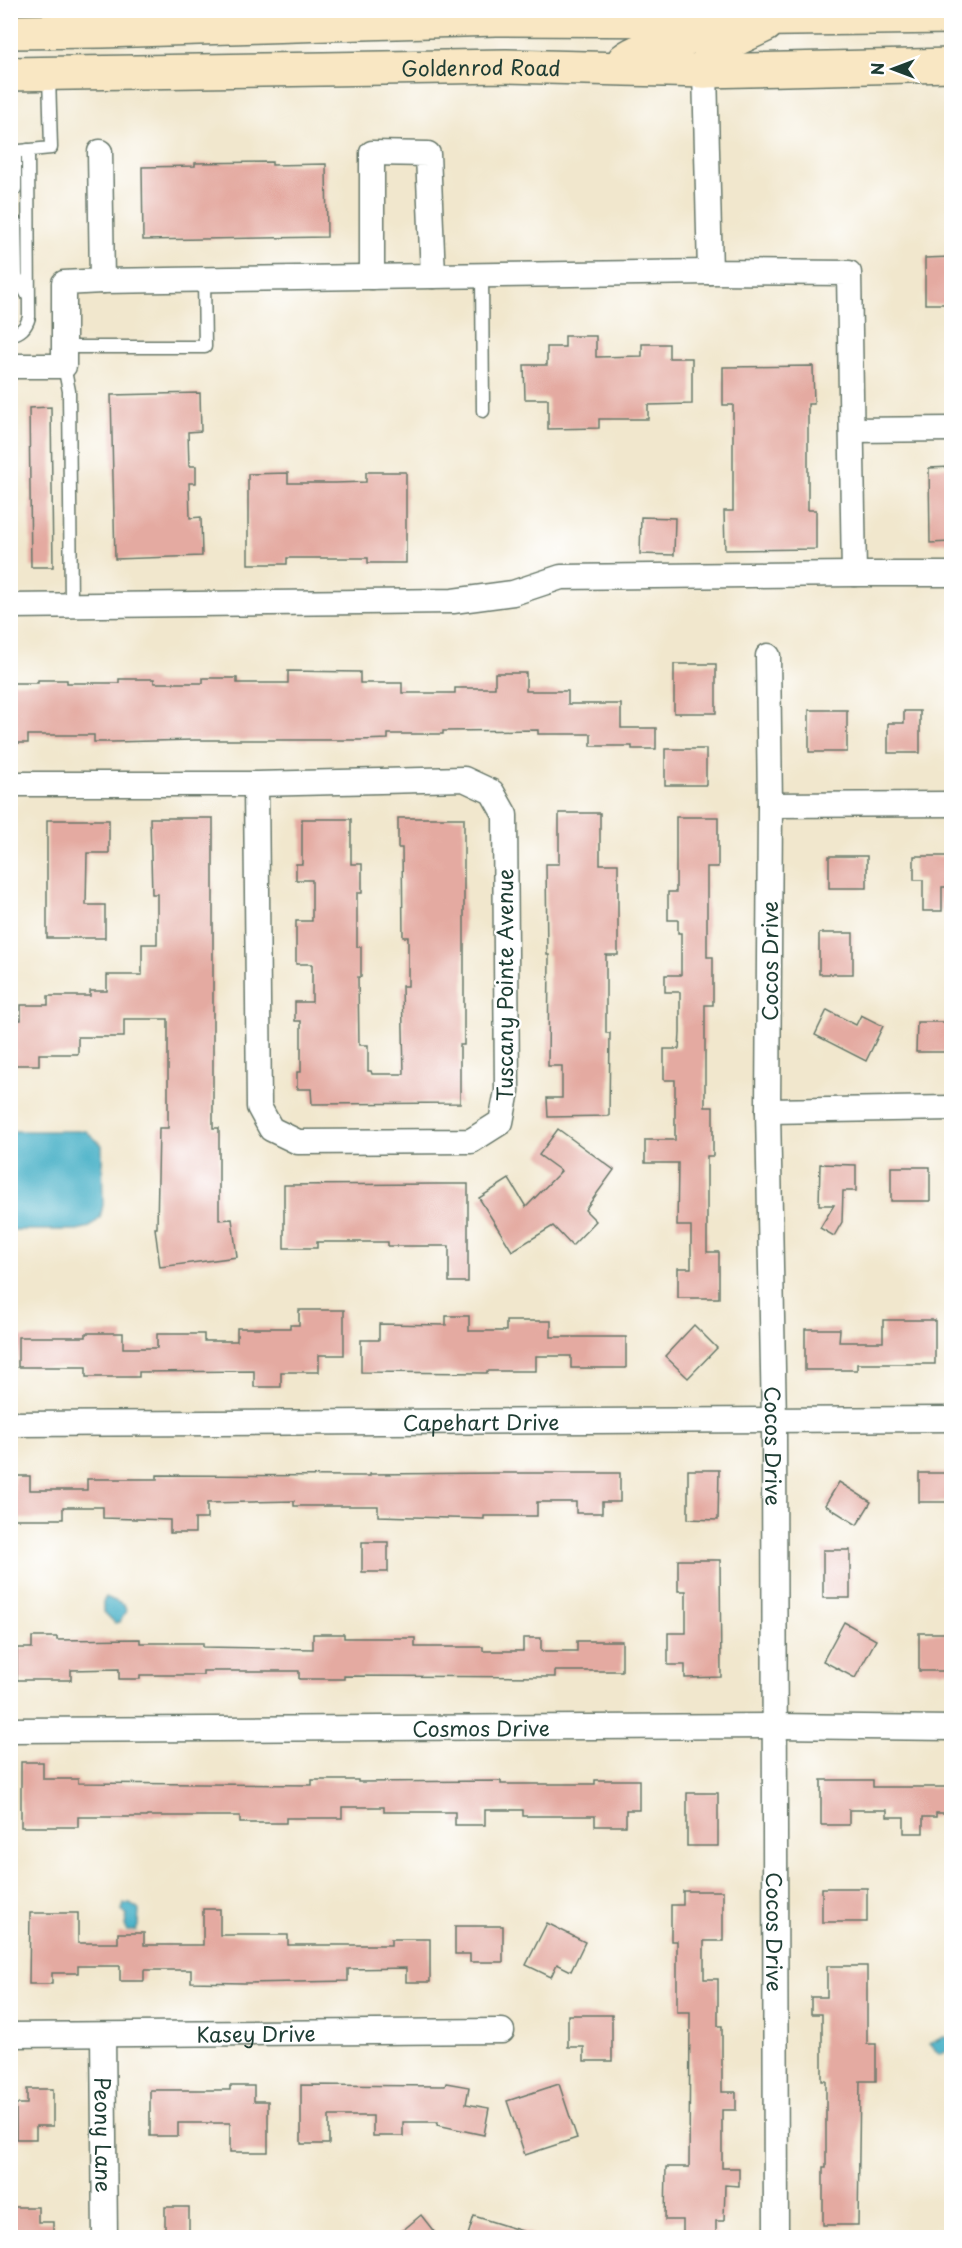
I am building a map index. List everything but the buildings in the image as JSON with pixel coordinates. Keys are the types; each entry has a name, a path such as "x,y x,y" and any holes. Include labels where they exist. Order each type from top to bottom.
{"main road":[{"path":"10,32 496,15 705,15 782,19 951,17"},
{"path":"615,67 634,52 676,44 691,38 705,15"},
{"path":"705,71 710,56 724,43 782,19"},
{"name":"Goldenrod Road","path":"10,74 507,66 705,71 951,65"}],"street":[{"path":"705,71 710,272"},
{"path":"100,152 102,281"},
{"path":"372,277 372,153 428,154 433,276"},
{"path":"10,366 64,356 64,283 710,272 849,273 854,574"},
{"path":"852,430 951,429"},
{"path":"10,606 453,601 513,593 561,577 951,574"},
{"name":"Cocos Drive","path":"768,656 770,805 768,1111 774,1421 776,2238"},
{"name":"Tuscany Pointe Avenue","path":"10,784 256,784 464,778 492,792 505,814 507,1091 501,1122 471,1141 298,1142 272,1129 259,1107 256,784"},
{"path":"770,805 951,804"},
{"path":"768,1111 951,1108"},
{"name":"Capehart Drive","path":"10,1424 951,1419"},
{"name":"Cosmos Drive","path":"10,1730 774,1726 951,1728"},
{"name":"Kasey Drive","path":"10,2035 502,2031"},
{"name":"Peony Lane","path":"104,2035 105,2238"}],"lane":[{"path":"15,189 13,152 51,148 49,73"},
{"path":"10,335 19,333 26,326 29,317 28,150"},
{"path":"15,222 16,276 29,297"},
{"path":"482,276 483,411"},
{"path":"71,605 69,391 64,356 205,347 204,280"}],"water":[{"path":"10,1131 86,1131 102,1145 103,1205 100,1218 90,1227 77,1230 11,1230"},
{"path":"106,1597 124,1605 126,1611 120,1622 115,1623 103,1611 103,1602"},
{"path":"124,1904 130,1904 139,1910 136,1931 127,1931 125,1925 127,1916 122,1910"},
{"path":"943,2037 951,2038 951,2050 939,2054 930,2044"}]}
